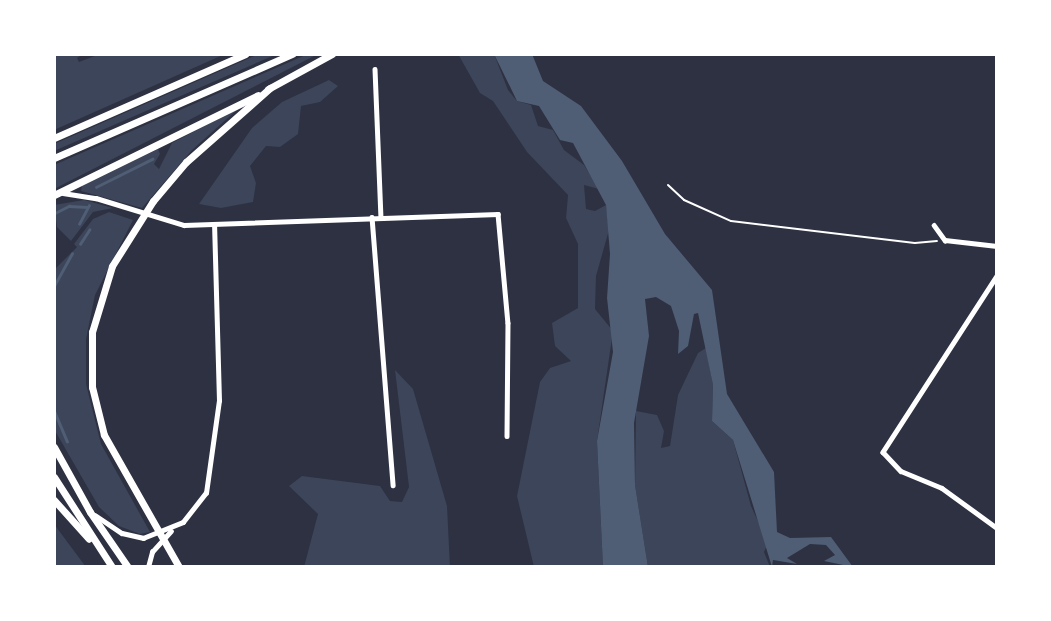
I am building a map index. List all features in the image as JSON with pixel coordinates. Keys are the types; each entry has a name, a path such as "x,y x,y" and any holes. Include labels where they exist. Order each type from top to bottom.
{"highway":[{"path":"54,138 245,54"},
{"path":"54,158 292,54"},
{"path":"56,194 270,88 332,54"},
{"path":"179,567 104,435 92,387 92,332 112,266 153,201 186,162 270,88"},
{"path":"54,447 90,512 128,567"},
{"path":"54,477 112,566"},
{"path":"54,500 112,566"}],"street":[{"path":"375,69 381,217"},
{"path":"56,194 125,208 167,221 214,225 493,212 500,217 508,323 507,436"},
{"path":"373,217 393,485"},
{"path":"148,567 152,552 174,528 192,515 206,493 218,426 214,225"},
{"path":"934,225 945,240 997,246"},
{"path":"997,276 883,452 901,471 942,488 997,528"},
{"path":"90,512 122,533 143,538 174,528"}],"path":[{"path":"668,185 692,205 731,221 915,243 945,240"}],"shaded area":[{"path":"54,54 83,54 77,58 79,62 100,54 225,54 54,130"},
{"path":"259,54 277,54 54,151 54,144"},
{"path":"308,54 318,54 54,189 54,165"},
{"path":"458,54 494,54 508,90 517,101 531,105 538,126 553,130 564,150 584,165 599,189 584,185 586,209 595,211 606,205 609,230 596,276 595,309 613,331 597,441 603,567 534,567 517,496 540,382 550,368 571,361 555,346 552,323 578,308 578,244 566,218 568,195 527,152 493,101 480,93"},
{"path":"494,54 532,54 543,81 581,106 622,161 665,234 712,290 727,394 774,472 777,532 790,538 831,537 853,567 824,561 835,555 826,545 810,544 787,558 797,564 773,560 772,567 733,440 712,421 713,385 698,313 694,314 688,346 678,354 679,331 671,306 656,297 645,299 649,336 634,423 635,485 648,567 603,567 597,441 613,352 607,298 610,254 606,205 573,143 560,140 539,106 517,101"},
{"path":"329,80 338,86 320,102 301,106 298,134 280,147 266,146 250,166 256,183 253,202 221,208 199,204 252,128 282,102"},
{"path":"239,108 192,150 142,208 81,191 82,186 158,149 160,154 154,164 159,169 172,143"},
{"path":"84,200 113,208 93,212 71,241 57,227 54,205"},
{"path":"109,212 133,220 95,295 86,339 86,384 101,444 150,532 140,534 119,526 99,507 54,429 54,270 77,247 74,244 93,219"},
{"path":"706,348 713,385 712,421 733,440 751,506 768,543 764,552 770,567 648,567 635,485 636,411 657,415 664,431 661,448 670,446 678,395 698,353"},
{"path":"395,370 413,389 447,506 450,567 304,567 318,514 289,486 302,476 380,486 390,501 402,502 409,487"},
{"path":"54,524 86,567 56,567"}],"waterway":[{"path":"96,187 152,159"},
{"path":"79,224 89,205"},
{"path":"55,213 69,206 87,207"},
{"path":"80,244 89,230"},
{"path":"54,286 72,254"},
{"path":"54,410 67,441"}]}
